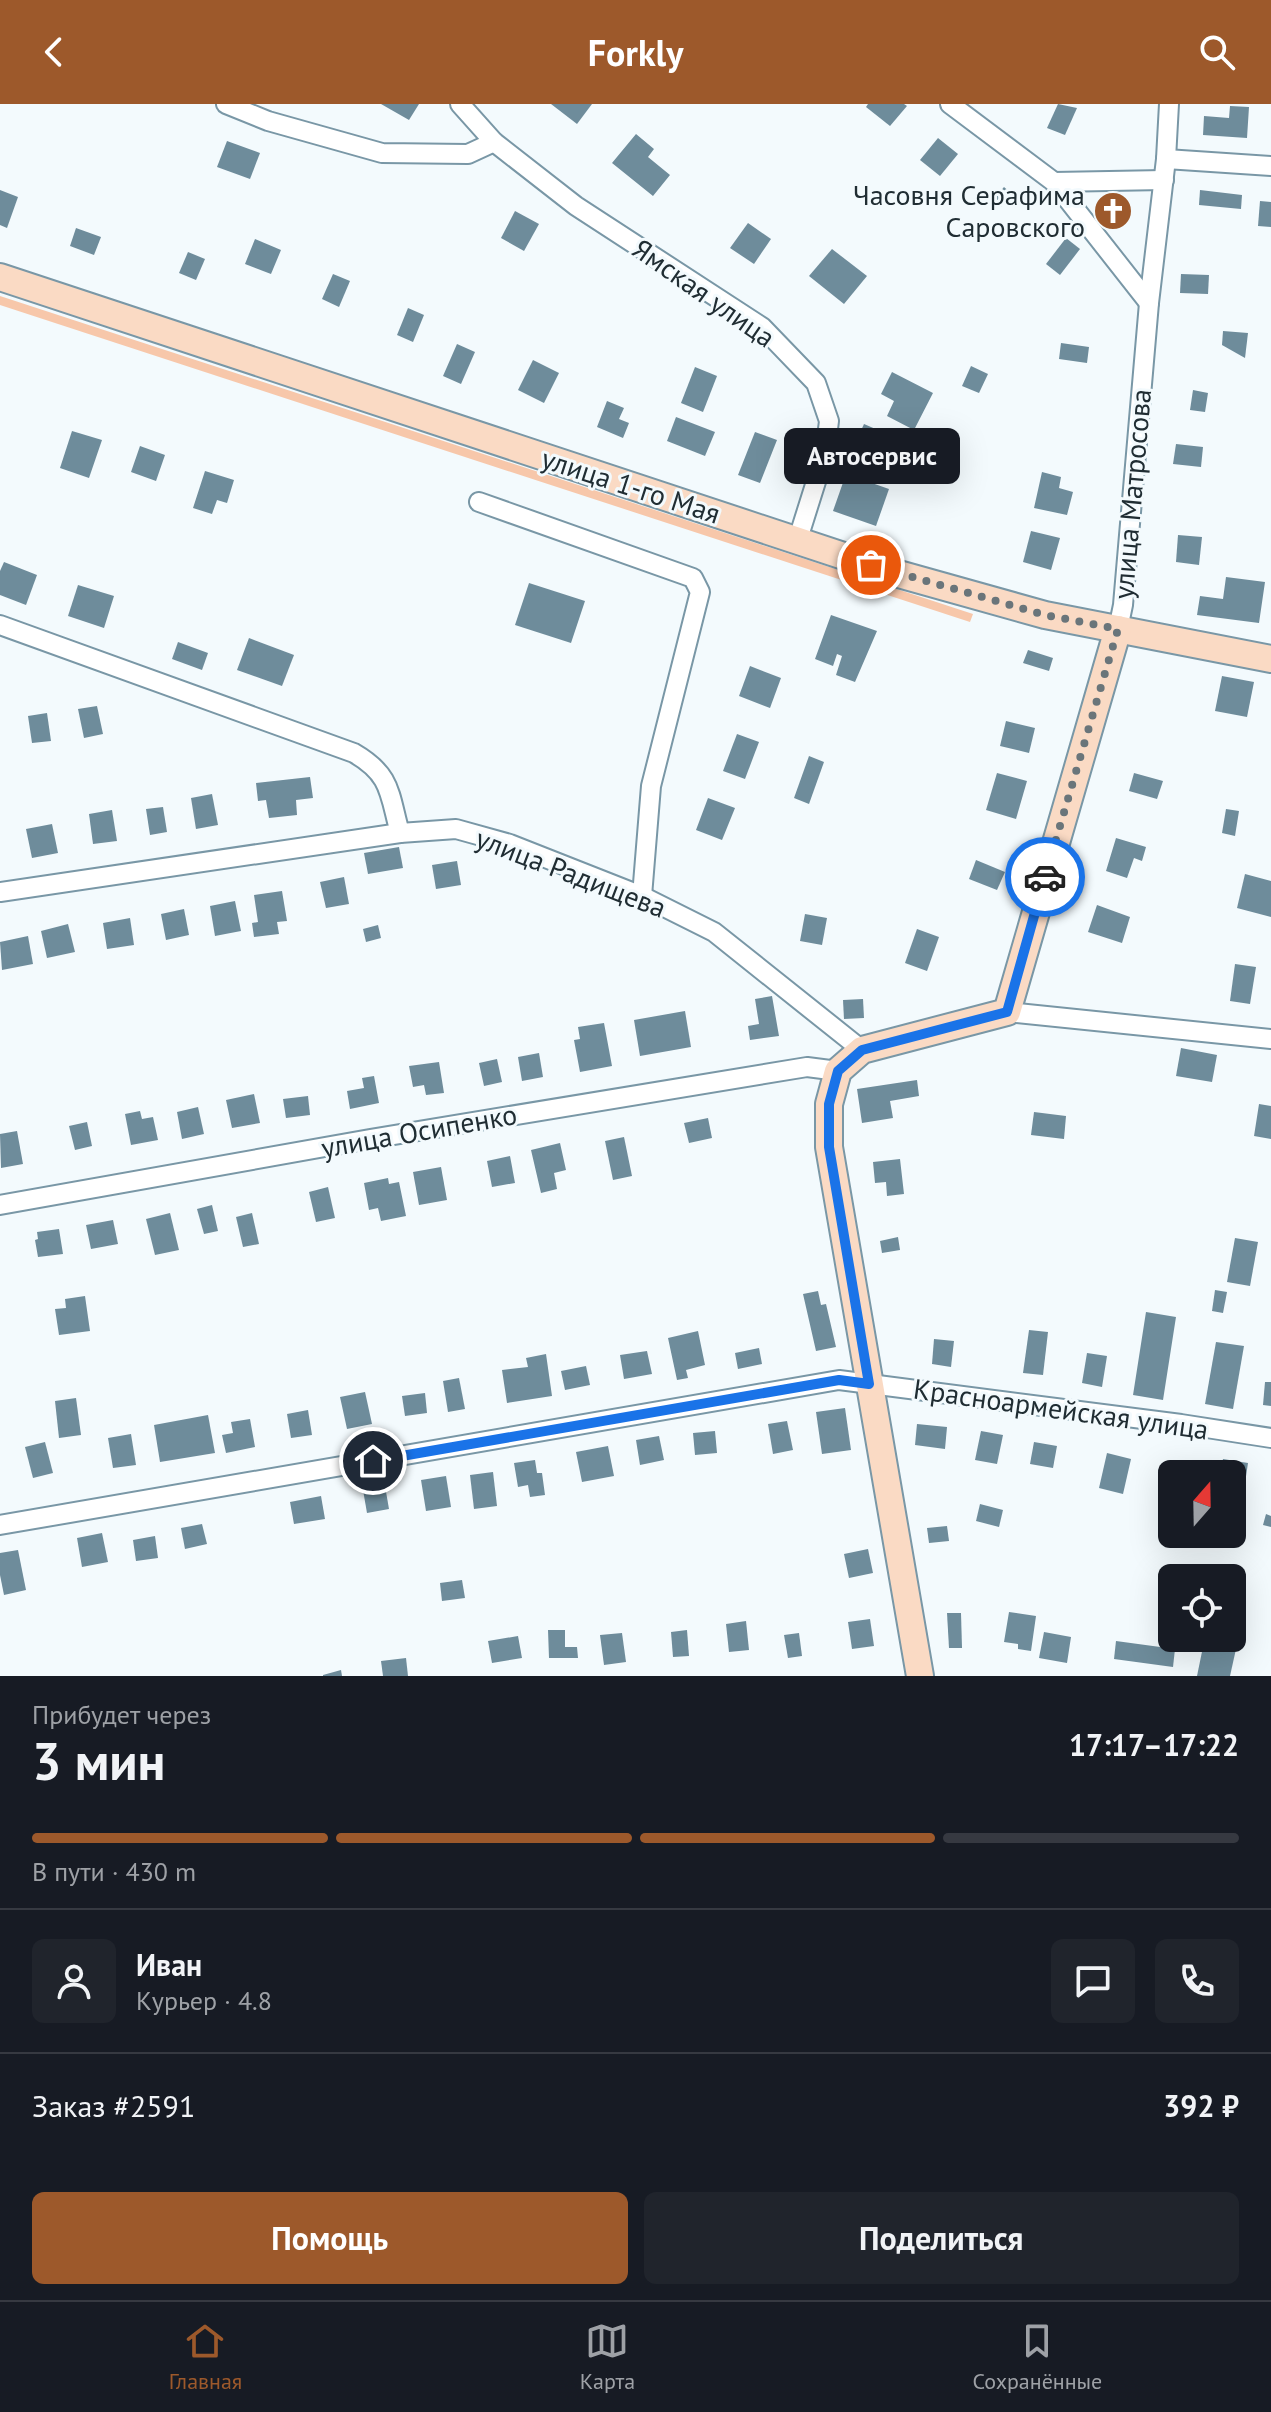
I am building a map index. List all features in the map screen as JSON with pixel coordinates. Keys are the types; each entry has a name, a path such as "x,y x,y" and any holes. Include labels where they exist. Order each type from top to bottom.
{"street":[{"path":"226,104 268,121 382,153 468,154 494,142"},
{"name":"Ямская улица","path":"460,104 494,142 576,206 762,327 816,383 829,421 828,432 825,453 797,542"},
{"path":"950,104 1054,182 1149,303"},
{"name":"улица Матросова","path":"1007,1012 1123,605 1169,104"},
{"path":"1166,159 1271,166"},
{"path":"1054,182 1164,180"},
{"name":"улица 1-го Мая","path":"0,277 797,542 973,596 1045,615 1271,659"},
{"path":"479,502 693,578 700,592 651,786 642,896"},
{"path":"0,625 354,753 375,765 386,780 400,833"},
{"name":"улица Радищева","path":"0,892 400,833 456,829 510,844 642,896 714,932 862,1050"},
{"path":"920,1676 829,1147 829,1104 838,1071 862,1050 1007,1012 1271,1039"},
{"name":"улица Осипенко","path":"0,1205 370,1139 807,1067 838,1071"},
{"name":"Красноармейская улица","path":"0,1525 839,1380 1271,1438"}],"shaded area":[{"path":"0,296 973,614 970,622 0,305"}],"building":[{"path":"381,104 419,104 409,120"},
{"path":"551,104 592,104 577,124"},
{"path":"868,104 907,106 890,126 866,107"},
{"path":"1058,104 1077,108 1065,135 1047,128"},
{"path":"1230,106 1249,107 1247,138 1203,135 1204,116 1229,118"},
{"path":"636,134 654,149 648,157 670,175 653,196 612,163"},
{"path":"938,138 958,154 940,176 920,160"},
{"path":"227,141 260,153 250,179 217,167"},
{"path":"1004,187 1012,194 1001,207 993,200"},
{"path":"0,190 18,197 7,228 0,225"},
{"path":"1200,190 1242,195 1241,209 1199,205"},
{"path":"1260,201 1271,202 1271,227 1258,226"},
{"path":"515,211 539,224 524,251 501,238"},
{"path":"748,223 771,239 754,264 730,248"},
{"path":"76,228 101,237 94,255 70,246"},
{"path":"1066,238 1080,249 1060,275 1046,264"},
{"path":"255,239 281,250 271,274 245,264"},
{"path":"832,249 867,276 844,304 809,276"},
{"path":"188,252 205,259 196,280 179,273"},
{"path":"333,274 350,281 339,307 322,299"},
{"path":"1181,274 1209,275 1208,294 1180,293"},
{"path":"408,308 424,315 413,342 397,335"},
{"path":"1223,331 1248,333 1245,358 1222,345"},
{"path":"1061,343 1089,347 1087,363 1059,359"},
{"path":"457,344 475,352 461,384 443,376"},
{"path":"533,360 559,373 544,403 518,390"},
{"path":"971,366 988,374 979,393 962,386"},
{"path":"695,367 717,376 703,412 681,403"},
{"path":"892,372 933,393 914,430 887,416 894,401 881,394"},
{"path":"1193,390 1208,393 1205,412 1190,410"},
{"path":"607,401 624,408 619,419 629,423 623,438 597,427"},
{"path":"676,417 715,432 705,456 667,441"},
{"path":"864,424 940,457 931,477 855,444"},
{"path":"72,431 102,440 89,478 60,468"},
{"path":"755,432 777,440 760,483 738,475"},
{"path":"1176,444 1203,447 1201,467 1173,464"},
{"path":"140,446 165,455 156,481 131,472"},
{"path":"205,471 234,480 227,503 217,500 212,514 193,508"},
{"path":"1042,472 1061,477 1059,488 1073,492 1067,515 1034,508"},
{"path":"846,474 889,489 876,526 833,511"},
{"path":"1031,531 1060,538 1051,570 1023,562"},
{"path":"1178,535 1202,537 1199,565 1176,562"},
{"path":"4,562 37,575 26,605 0,595 0,571"},
{"path":"1226,577 1265,582 1259,623 1197,615 1200,596 1223,599"},
{"path":"529,583 585,601 571,643 515,625"},
{"path":"78,585 114,596 104,628 68,616"},
{"path":"831,615 877,631 855,682 836,675 842,656 837,654 833,666 815,659"},
{"path":"249,638 294,655 282,686 237,670"},
{"path":"178,642 208,653 202,670 172,659"},
{"path":"1028,650 1053,658 1049,671 1023,663"},
{"path":"750,666 781,678 770,708 739,696"},
{"path":"1222,676 1254,682 1247,717 1215,711"},
{"path":"97,706 103,734 84,738 78,709"},
{"path":"47,713 51,741 32,743 28,716"},
{"path":"1006,721 1035,728 1029,753 1000,746"},
{"path":"737,734 759,742 745,779 723,771"},
{"path":"809,756 824,762 809,804 794,798"},
{"path":"997,773 1027,781 1016,819 986,810"},
{"path":"1134,773 1163,781 1157,799 1129,791"},
{"path":"310,777 313,798 296,800 297,815 269,818 266,800 258,801 256,783"},
{"path":"212,794 218,825 196,829 191,798"},
{"path":"708,798 735,808 722,840 696,830"},
{"path":"163,807 167,832 150,835 146,809"},
{"path":"1226,809 1239,811 1235,836 1222,833"},
{"path":"112,810 117,841 93,844 89,814"},
{"path":"52,824 58,853 32,858 26,829"},
{"path":"1116,838 1146,847 1142,861 1134,858 1127,878 1106,871"},
{"path":"399,847 403,868 368,874 364,853"},
{"path":"976,860 1005,872 997,890 969,879"},
{"path":"457,861 461,885 436,889 432,865"},
{"path":"1245,874 1271,881 1271,917 1237,908"},
{"path":"344,877 349,904 326,908 320,882"},
{"path":"282,891 287,921 277,922 279,934 254,937 252,923 258,922 254,895"},
{"path":"235,901 241,931 215,936 210,906"},
{"path":"1097,905 1130,917 1122,943 1088,932"},
{"path":"184,909 189,935 166,940 161,914"},
{"path":"805,914 827,918 822,945 800,941"},
{"path":"130,918 134,945 107,949 103,923"},
{"path":"68,924 75,952 47,958 41,931"},
{"path":"378,925 381,938 366,942 363,929"},
{"path":"917,929 939,937 927,971 905,963"},
{"path":"28,936 33,964 2,970 0,942"},
{"path":"1235,964 1256,967 1250,1004 1230,1001"},
{"path":"772,996 779,1036 750,1040 748,1026 759,1024 755,999"},
{"path":"863,999 864,1018 844,1019 843,1000"},
{"path":"685,1011 691,1047 640,1056 634,1020"},
{"path":"604,1023 612,1066 580,1072 574,1040 580,1039 578,1027"},
{"path":"1181,1048 1217,1055 1212,1082 1176,1076"},
{"path":"539,1053 543,1077 522,1081 518,1057"},
{"path":"497,1059 502,1082 484,1086 479,1063"},
{"path":"439,1062 444,1093 426,1095 424,1085 413,1087 409,1066"},
{"path":"374,1076 379,1103 350,1109 347,1091 364,1088 362,1078"},
{"path":"917,1080 919,1096 890,1101 893,1118 862,1123 857,1089"},
{"path":"254,1094 260,1123 232,1128 226,1100"},
{"path":"308,1096 310,1115 286,1118 283,1099"},
{"path":"1259,1104 1271,1106 1271,1139 1254,1136"},
{"path":"198,1107 204,1134 182,1139 177,1112"},
{"path":"140,1111 142,1119 153,1117 158,1140 131,1145 125,1114"},
{"path":"1034,1112 1066,1116 1064,1139 1031,1135"},
{"path":"708,1118 712,1138 689,1143 684,1123"},
{"path":"87,1122 92,1146 75,1150 69,1126"},
{"path":"17,1131 23,1164 1,1168 0,1134"},
{"path":"624,1137 632,1176 613,1180 605,1141"},
{"path":"560,1143 566,1170 554,1173 557,1189 541,1193 531,1150"},
{"path":"510,1156 515,1183 492,1187 487,1161"},
{"path":"900,1159 904,1194 887,1196 886,1182 875,1183 873,1162"},
{"path":"441,1167 447,1200 419,1205 413,1172"},
{"path":"388,1178 389,1184 399,1182 406,1216 381,1221 378,1208 369,1210 364,1183"},
{"path":"328,1187 335,1218 316,1222 309,1192"},
{"path":"212,1205 218,1231 204,1234 197,1209"},
{"path":"170,1213 179,1250 155,1255 146,1219"},
{"path":"252,1213 259,1244 243,1247 236,1217"},
{"path":"113,1220 118,1244 91,1249 86,1225"},
{"path":"59,1229 63,1254 38,1257 37,1232"},
{"path":"898,1237 900,1250 882,1253 880,1241"},
{"path":"1235,1238 1258,1242 1250,1286 1227,1282"},
{"path":"1215,1290 1227,1292 1223,1313 1212,1311"},
{"path":"818,1291 821,1305 826,1304 836,1347 816,1351 803,1294"},
{"path":"85,1296 90,1331 59,1335 55,1309 66,1308 65,1299"},
{"path":"1146,1312 1176,1317 1163,1400 1133,1395"},
{"path":"1029,1330 1048,1332 1043,1375 1023,1373"},
{"path":"698,1331 705,1365 686,1370 688,1378 677,1380 668,1338"},
{"path":"934,1339 954,1341 951,1367 932,1364"},
{"path":"1216,1342 1244,1346 1233,1409 1205,1404"},
{"path":"759,1348 762,1364 738,1369 735,1353"},
{"path":"647,1351 652,1374 624,1379 620,1355"},
{"path":"1087,1353 1107,1356 1102,1387 1082,1383"},
{"path":"546,1354 552,1396 507,1403 502,1370 528,1367 526,1358"},
{"path":"586,1366 590,1385 565,1390 561,1371"},
{"path":"459,1378 465,1409 448,1412 443,1381"},
{"path":"1265,1382 1271,1382 1271,1406 1263,1405"},
{"path":"365,1392 372,1424 347,1429 340,1397"},
{"path":"425,1393 427,1413 405,1416 402,1396"},
{"path":"76,1398 81,1435 59,1438 55,1401"},
{"path":"845,1408 851,1450 822,1454 816,1412"},
{"path":"308,1410 312,1435 291,1438 287,1414"},
{"path":"208,1415 215,1453 160,1462 154,1425"},
{"path":"250,1419 255,1447 226,1453 222,1435 233,1433 231,1422"},
{"path":"787,1421 793,1450 773,1454 768,1424"},
{"path":"917,1424 947,1427 945,1449 915,1445"},
{"path":"715,1431 717,1453 695,1455 693,1433"},
{"path":"981,1431 1003,1435 997,1464 975,1460"},
{"path":"131,1434 136,1465 113,1468 108,1438"},
{"path":"659,1436 664,1460 640,1465 636,1440"},
{"path":"45,1442 53,1473 33,1478 25,1447"},
{"path":"1034,1442 1057,1446 1053,1468 1030,1464"},
{"path":"608,1446 614,1476 582,1482 576,1452"},
{"path":"1107,1453 1131,1459 1123,1494 1099,1488"},
{"path":"535,1460 537,1473 542,1473 545,1495 530,1497 528,1485 518,1487 514,1463"},
{"path":"493,1472 497,1506 474,1509 470,1475"},
{"path":"446,1476 451,1507 426,1511 421,1480"},
{"path":"385,1486 389,1509 367,1513 363,1490"},
{"path":"321,1496 325,1519 294,1524 290,1502"},
{"path":"980,1504 1003,1510 999,1527 976,1521"},
{"path":"1266,1514 1271,1516 1271,1527 1263,1525"},
{"path":"202,1524 207,1544 185,1549 181,1528"},
{"path":"947,1526 949,1541 929,1543 927,1528"},
{"path":"102,1533 108,1562 82,1567 77,1538"},
{"path":"155,1536 158,1558 136,1561 133,1540"},
{"path":"868,1549 873,1573 849,1578 844,1554"},
{"path":"18,1550 26,1590 4,1595 0,1553"},
{"path":"462,1580 465,1598 442,1601 440,1583"},
{"path":"1009,1612 1036,1616 1031,1651 1018,1649 1018,1644 1004,1642"},
{"path":"947,1613 961,1613 962,1648 949,1648"},
{"path":"870,1619 874,1646 852,1649 848,1622"},
{"path":"746,1621 749,1650 729,1652 726,1624"},
{"path":"548,1630 565,1630 565,1647 577,1647 578,1658 549,1658"},
{"path":"687,1630 689,1656 673,1657 671,1632"},
{"path":"1044,1632 1071,1637 1067,1663 1039,1658"},
{"path":"622,1633 626,1662 604,1665 600,1635"},
{"path":"799,1633 802,1656 788,1658 784,1635"},
{"path":"518,1636 522,1658 492,1663 488,1641"},
{"path":"1116,1641 1158,1647 1158,1652 1175,1652 1173,1667 1114,1659"},
{"path":"1202,1652 1235,1652 1230,1676 1197,1676"},
{"path":"406,1658 408,1676 383,1676 381,1661"},
{"path":"341,1670 342,1676 323,1676 323,1675"}],"way so far":[{"path":"871,565 1045,615 1118,629 1045,877"}],"place":[{"name":"Часовня Серафима Саровского","path":"1113,211"},
{"name":"Автосервис","path":"871,565"}],"route":[{"path":"373,1461 839,1380 869,1384 829,1147 829,1104 838,1071 862,1050 1007,1012 1045,877"}]}
